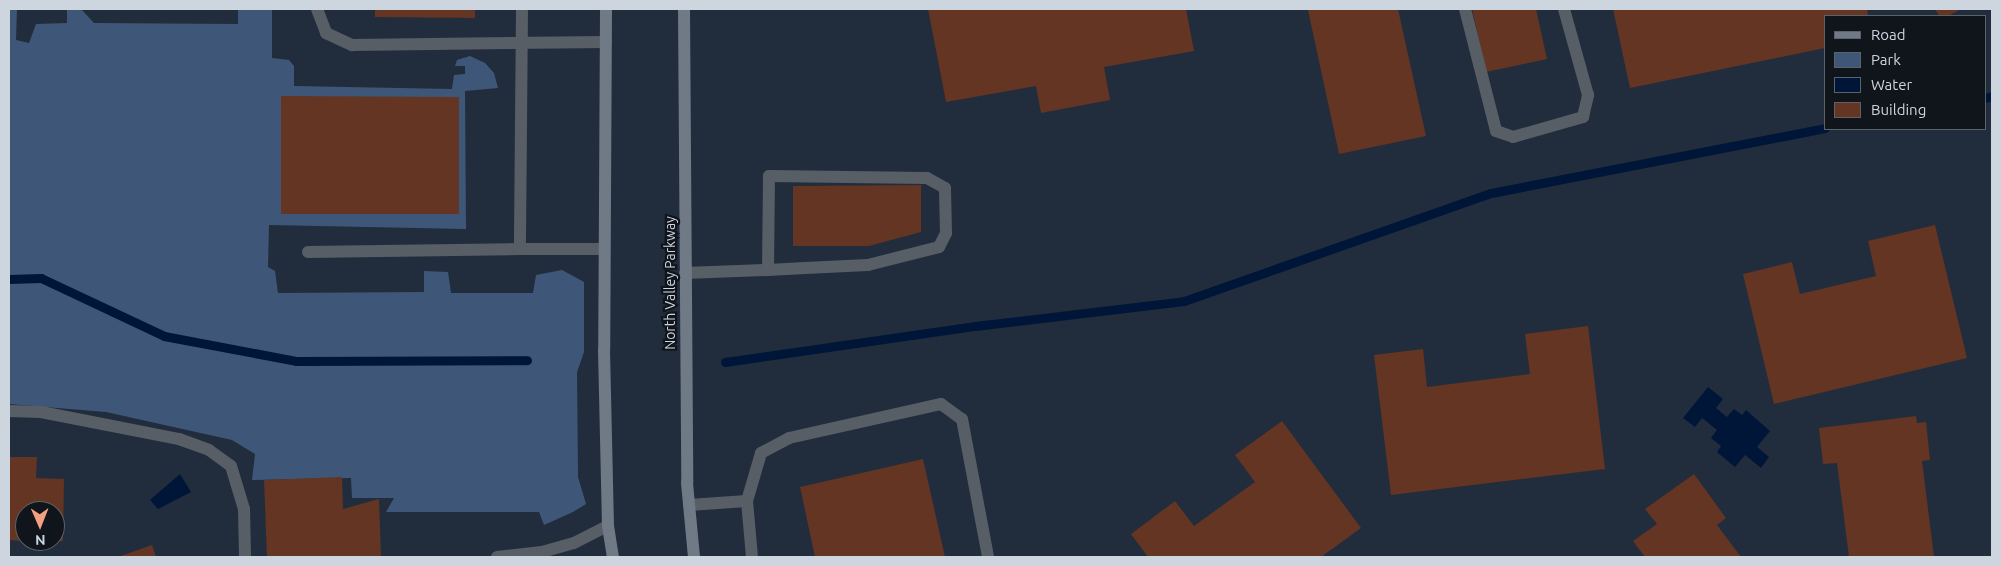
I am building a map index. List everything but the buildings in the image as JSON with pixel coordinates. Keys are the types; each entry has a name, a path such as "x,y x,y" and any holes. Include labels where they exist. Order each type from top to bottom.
{"main road":[{"path":"606,9 604,249 608,526 613,557"},
{"name":"North Valley Parkway","path":"684,9 686,454 694,557"}],"lane":[{"path":"317,9 326,33 352,45 520,41 606,42"},
{"path":"520,249 520,41 522,9"},
{"path":"1465,9 1496,131 1513,137 1582,117 1588,95 1565,9"},
{"path":"685,273 768,270 868,264 939,247 946,232 945,188 927,178 769,176 768,270"},
{"path":"308,252 604,249"},
{"path":"752,557 747,501 761,453 790,438 941,404 962,419 988,557"},
{"path":"9,411 41,412 179,439 209,450 231,466 244,509 245,557"},
{"path":"689,505 747,501"},
{"path":"497,557 542,552 574,543 608,526"}],"green space":[{"path":"9,9 17,9 16,40 29,43 36,24 67,23 67,9 81,9 94,23 238,24 238,9 272,9 272,58 289,60 294,66 294,86 452,89 454,75 465,74 465,66 455,66 457,60 470,56 485,63 494,73 498,88 465,91 466,229 269,225 268,267 275,271 278,293 424,292 424,271 448,272 451,293 533,293 536,275 562,270 584,282 584,352 577,372 578,477 586,504 544,525 539,512 386,512 394,498 352,498 351,478 252,480 255,454 232,440 106,412 9,404"}],"water":[{"path":"1708,387 1723,399 1716,408 1727,417 1734,409 1742,415 1746,410 1770,431 1757,447 1769,457 1761,468 1745,455 1735,467 1717,452 1721,446 1711,438 1717,430 1702,418 1695,427 1683,418"},
{"path":"180,474 191,492 158,509 150,500"}],"waterway":[{"path":"1986,98 1992,96"},
{"path":"725,362 975,326 1184,301 1491,193 1824,128"},
{"path":"9,279 41,278 164,336 296,361 527,360"}]}
